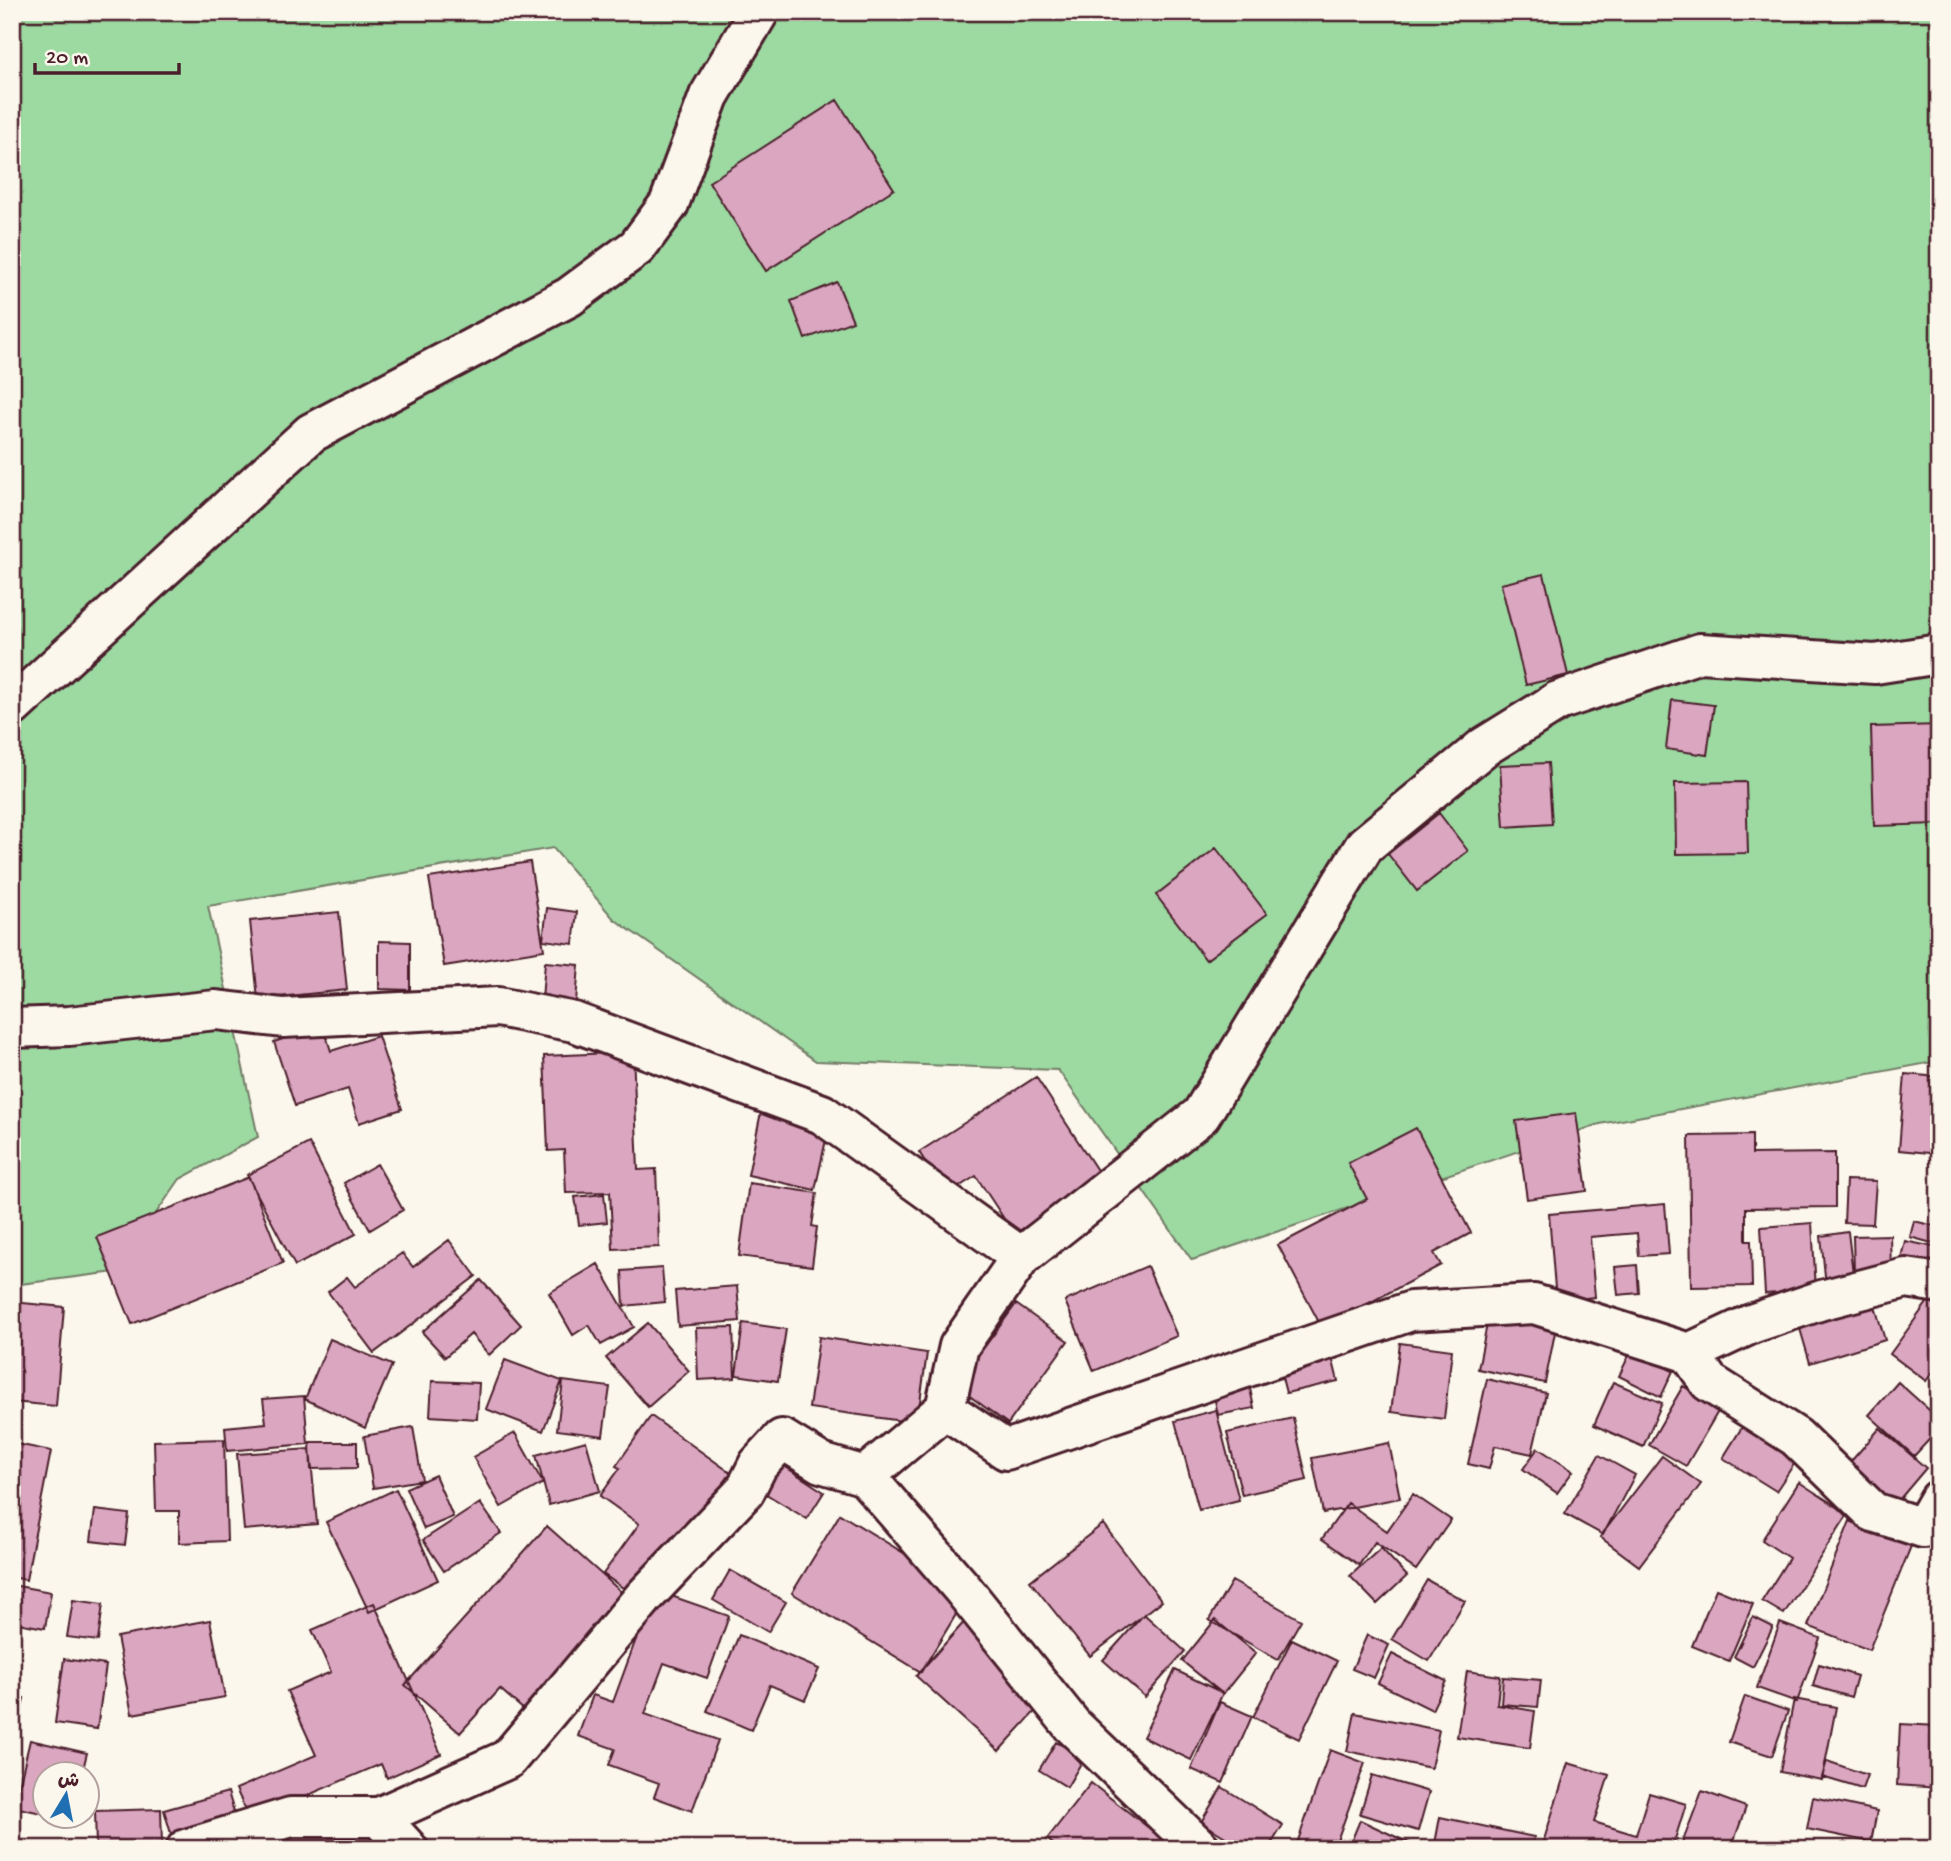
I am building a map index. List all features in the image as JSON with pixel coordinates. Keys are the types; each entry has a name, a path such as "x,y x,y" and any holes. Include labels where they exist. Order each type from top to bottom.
{"street":[{"path":"12,707 311,433 569,297 637,247 669,204 709,96 759,12"},
{"path":"865,1476 945,1409 960,1346 1021,1256 1201,1115 1365,845 1484,747 1558,701 1700,653 1875,664 1939,654"},
{"path":"12,1028 69,1026 216,1010 283,1017 498,1007 574,1022 822,1114 1021,1256"},
{"path":"1689,1353 1751,1324 1822,1300 1906,1278 1939,1283"},
{"path":"945,1409 1006,1450 1411,1311 1534,1304 1689,1353 1709,1382 1796,1437 1873,1512 1923,1528 1939,1500"},
{"path":"186,1849 291,1817 379,1817 508,1759 644,1597 745,1491 758,1465 782,1439 821,1463 865,1476 962,1588 1072,1725 1201,1849"},
{"path":"379,1817 408,1849"}],"green space":[{"path":"12,12 1939,12 1939,1061 1600,1124 1192,1260 1058,1070 816,1061 614,919 553,848 208,906 258,1137 180,1179 115,1272 12,1285"}],"building":[{"path":"837,100 894,189 766,271 709,182"},
{"path":"837,282 853,321 805,339 791,301"},
{"path":"1544,574 1568,675 1526,685 1501,584"},
{"path":"1672,700 1714,705 1707,755 1666,749"},
{"path":"1939,725 1939,824 1874,826 1871,727"},
{"path":"1548,763 1552,824 1504,827 1500,765"},
{"path":"1746,782 1748,853 1676,854 1675,783"},
{"path":"1439,813 1468,851 1417,891 1388,854"},
{"path":"1216,848 1267,914 1206,960 1156,895"},
{"path":"530,862 544,950 444,966 429,878"},
{"path":"547,908 577,912 573,944 543,940"},
{"path":"339,912 347,990 258,999 250,921"},
{"path":"379,941 410,942 410,990 379,989"},
{"path":"545,962 579,965 576,1002 542,999"},
{"path":"323,1026 331,1051 378,1036 402,1109 359,1123 348,1089 295,1106 274,1042"},
{"path":"633,1052 638,1170 656,1169 659,1247 613,1249 610,1192 566,1193 564,1150 548,1151 544,1056"},
{"path":"1905,1074 1939,1077 1939,1154 1899,1150"},
{"path":"1036,1077 1102,1178 1014,1234 976,1176 946,1195 919,1152"},
{"path":"761,1112 829,1126 815,1190 748,1175"},
{"path":"1576,1113 1587,1191 1527,1199 1516,1121"},
{"path":"1416,1128 1471,1233 1434,1253 1441,1265 1322,1328 1278,1245 1367,1199 1348,1163"},
{"path":"1752,1135 1752,1154 1835,1153 1835,1207 1746,1208 1746,1241 1751,1241 1752,1286 1691,1287 1689,1136"},
{"path":"309,1143 356,1234 295,1266 247,1175"},
{"path":"377,1164 403,1210 370,1230 344,1183"},
{"path":"249,1177 283,1263 132,1324 97,1237"},
{"path":"1846,1180 1876,1181 1873,1224 1844,1223"},
{"path":"749,1183 817,1193 812,1226 817,1227 812,1266 739,1256"},
{"path":"604,1194 607,1222 579,1225 575,1197"},
{"path":"1665,1204 1669,1254 1639,1256 1637,1233 1590,1237 1595,1297 1556,1301 1549,1214"},
{"path":"1914,1221 1939,1227 1939,1245 1910,1237"},
{"path":"1812,1223 1816,1290 1765,1294 1761,1227"},
{"path":"1848,1232 1854,1282 1826,1286 1821,1236"},
{"path":"1890,1235 1891,1271 1854,1273 1853,1236"},
{"path":"449,1240 476,1276 374,1353 328,1292 347,1277 355,1287 402,1253 413,1267"},
{"path":"1905,1241 1939,1248 1939,1279 1898,1270"},
{"path":"598,1264 634,1327 601,1345 589,1325 573,1335 549,1293"},
{"path":"1637,1265 1639,1293 1618,1295 1615,1267"},
{"path":"1147,1266 1177,1336 1094,1371 1065,1301"},
{"path":"662,1268 665,1302 624,1306 622,1271"},
{"path":"481,1280 521,1325 489,1355 471,1334 445,1357 422,1332"},
{"path":"737,1286 740,1321 678,1326 675,1291"},
{"path":"1937,1289 1939,1364 1926,1381 1890,1354"},
{"path":"1871,1293 1885,1340 1810,1363 1796,1315"},
{"path":"12,1302 64,1307 56,1406 12,1402"},
{"path":"1016,1304 1068,1341 1008,1424 956,1386"},
{"path":"1489,1314 1556,1327 1545,1383 1478,1369"},
{"path":"648,1323 689,1371 648,1407 606,1358"},
{"path":"743,1323 786,1329 778,1381 736,1375"},
{"path":"733,1327 735,1378 698,1380 696,1328"},
{"path":"819,1337 927,1353 917,1423 809,1408"},
{"path":"330,1339 392,1365 365,1428 305,1399"},
{"path":"1400,1343 1452,1350 1444,1419 1391,1412"},
{"path":"1329,1345 1338,1381 1286,1393 1277,1358"},
{"path":"1631,1351 1673,1371 1661,1397 1619,1376"},
{"path":"505,1360 562,1381 543,1431 486,1409"},
{"path":"1246,1369 1254,1408 1218,1415 1210,1376"},
{"path":"1487,1379 1546,1393 1532,1454 1495,1446 1489,1469 1468,1464"},
{"path":"432,1381 479,1383 477,1419 430,1416"},
{"path":"563,1381 610,1387 603,1436 557,1430"},
{"path":"1613,1382 1662,1403 1643,1447 1594,1425"},
{"path":"1898,1382 1939,1419 1939,1429 1914,1456 1869,1415"},
{"path":"1683,1386 1720,1408 1686,1466 1649,1445"},
{"path":"304,1396 308,1444 227,1451 225,1427 266,1423 263,1399"},
{"path":"1216,1410 1239,1500 1199,1510 1175,1421"},
{"path":"651,1416 731,1473 639,1599 603,1574 639,1524 600,1496 620,1468 616,1466"},
{"path":"1293,1418 1307,1480 1242,1495 1227,1433"},
{"path":"1744,1424 1798,1458 1776,1491 1723,1458"},
{"path":"413,1427 422,1480 373,1488 364,1436"},
{"path":"1880,1428 1926,1468 1893,1507 1846,1467"},
{"path":"515,1433 543,1483 501,1507 473,1457"},
{"path":"224,1439 227,1541 179,1543 179,1511 156,1511 154,1441"},
{"path":"586,1441 600,1491 549,1505 536,1455"},
{"path":"310,1442 357,1442 357,1468 311,1469"},
{"path":"12,1443 51,1451 26,1580 12,1577"},
{"path":"1389,1443 1400,1498 1323,1513 1312,1458"},
{"path":"1538,1448 1573,1471 1557,1493 1523,1469"},
{"path":"310,1449 317,1524 244,1530 237,1454"},
{"path":"1599,1455 1635,1475 1603,1535 1565,1514"},
{"path":"1662,1456 1701,1484 1639,1566 1600,1537"},
{"path":"781,1464 824,1492 807,1519 763,1492"},
{"path":"435,1475 453,1517 424,1529 406,1488"},
{"path":"1799,1482 1848,1514 1784,1614 1762,1601 1789,1558 1762,1540"},
{"path":"396,1489 438,1580 369,1612 326,1522"},
{"path":"1413,1494 1451,1520 1416,1570 1375,1542 1359,1565 1322,1539 1348,1503 1387,1531"},
{"path":"480,1503 501,1533 444,1571 423,1540"},
{"path":"95,1510 129,1514 125,1545 91,1541"},
{"path":"840,1514 969,1593 921,1672 792,1593"},
{"path":"1850,1521 1911,1546 1869,1650 1808,1626"},
{"path":"1103,1524 1162,1601 1090,1656 1030,1581"},
{"path":"547,1526 627,1597 525,1711 500,1689 460,1733 405,1685"},
{"path":"1381,1548 1407,1576 1377,1604 1350,1576"},
{"path":"730,1570 786,1602 768,1632 713,1600"},
{"path":"1427,1580 1465,1601 1429,1661 1392,1639"},
{"path":"1232,1581 1301,1620 1278,1660 1209,1620"},
{"path":"12,1585 51,1592 45,1628 12,1622"},
{"path":"1716,1589 1753,1604 1729,1661 1692,1646"},
{"path":"654,1590 729,1616 707,1678 664,1663 645,1714 718,1740 692,1811 654,1797 659,1783 609,1765 615,1749 578,1736 593,1695 613,1702"},
{"path":"73,1600 103,1604 98,1641 67,1637"},
{"path":"374,1603 441,1754 387,1778 381,1764 250,1820 236,1789 316,1755 287,1691 331,1672 312,1630"},
{"path":"1144,1614 1185,1651 1145,1697 1103,1660"},
{"path":"1753,1617 1773,1627 1753,1667 1734,1657"},
{"path":"210,1620 225,1697 132,1714 117,1637"},
{"path":"966,1620 1050,1695 999,1751 916,1676"},
{"path":"1215,1620 1256,1653 1223,1694 1182,1661"},
{"path":"1780,1623 1820,1638 1797,1702 1757,1688"},
{"path":"739,1635 819,1669 805,1700 770,1685 751,1730 707,1711"},
{"path":"1367,1635 1389,1645 1374,1678 1352,1669"},
{"path":"1292,1639 1337,1661 1299,1739 1253,1717"},
{"path":"1392,1654 1446,1681 1432,1710 1378,1683"},
{"path":"64,1659 106,1665 97,1729 55,1723"},
{"path":"1819,1664 1857,1676 1851,1697 1813,1686"},
{"path":"1175,1670 1223,1693 1191,1760 1143,1737"},
{"path":"1467,1671 1500,1676 1497,1705 1535,1711 1530,1748 1457,1737"},
{"path":"1503,1677 1541,1680 1538,1707 1501,1704"},
{"path":"12,1696 24,1698 16,1734 12,1733"},
{"path":"1745,1696 1788,1711 1772,1756 1729,1742"},
{"path":"1794,1699 1836,1707 1822,1780 1780,1772"},
{"path":"1220,1702 1252,1716 1223,1783 1191,1769"},
{"path":"1355,1713 1439,1730 1431,1768 1347,1751"},
{"path":"1900,1724 1939,1726 1939,1788 1897,1785"},
{"path":"30,1740 87,1753 86,1759 32,1759 32,1811 14,1807"},
{"path":"1056,1742 1084,1758 1067,1787 1039,1770"},
{"path":"1330,1750 1365,1763 1334,1849 1295,1849"},
{"path":"1827,1761 1867,1775 1862,1789 1822,1777"},
{"path":"1568,1763 1609,1775 1594,1822 1636,1835 1649,1793 1686,1804 1672,1849 1552,1849 1542,1846"},
{"path":"1372,1775 1429,1792 1418,1831 1360,1814"},
{"path":"1091,1783 1176,1849 1059,1849 1047,1839"},
{"path":"1222,1787 1283,1825 1268,1849 1245,1849 1201,1822"},
{"path":"1702,1791 1746,1807 1731,1849 1680,1849"},
{"path":"228,1792 239,1829 175,1847 164,1810"},
{"path":"1813,1797 1877,1811 1871,1842 1807,1829"},
{"path":"161,1809 162,1846 96,1847 96,1829 102,1829 102,1811"},
{"path":"1440,1817 1534,1837 1532,1849 1434,1849"},
{"path":"1360,1820 1422,1849 1348,1849"},
{"path":"336,1823 340,1849 260,1849 258,1837"}]}
